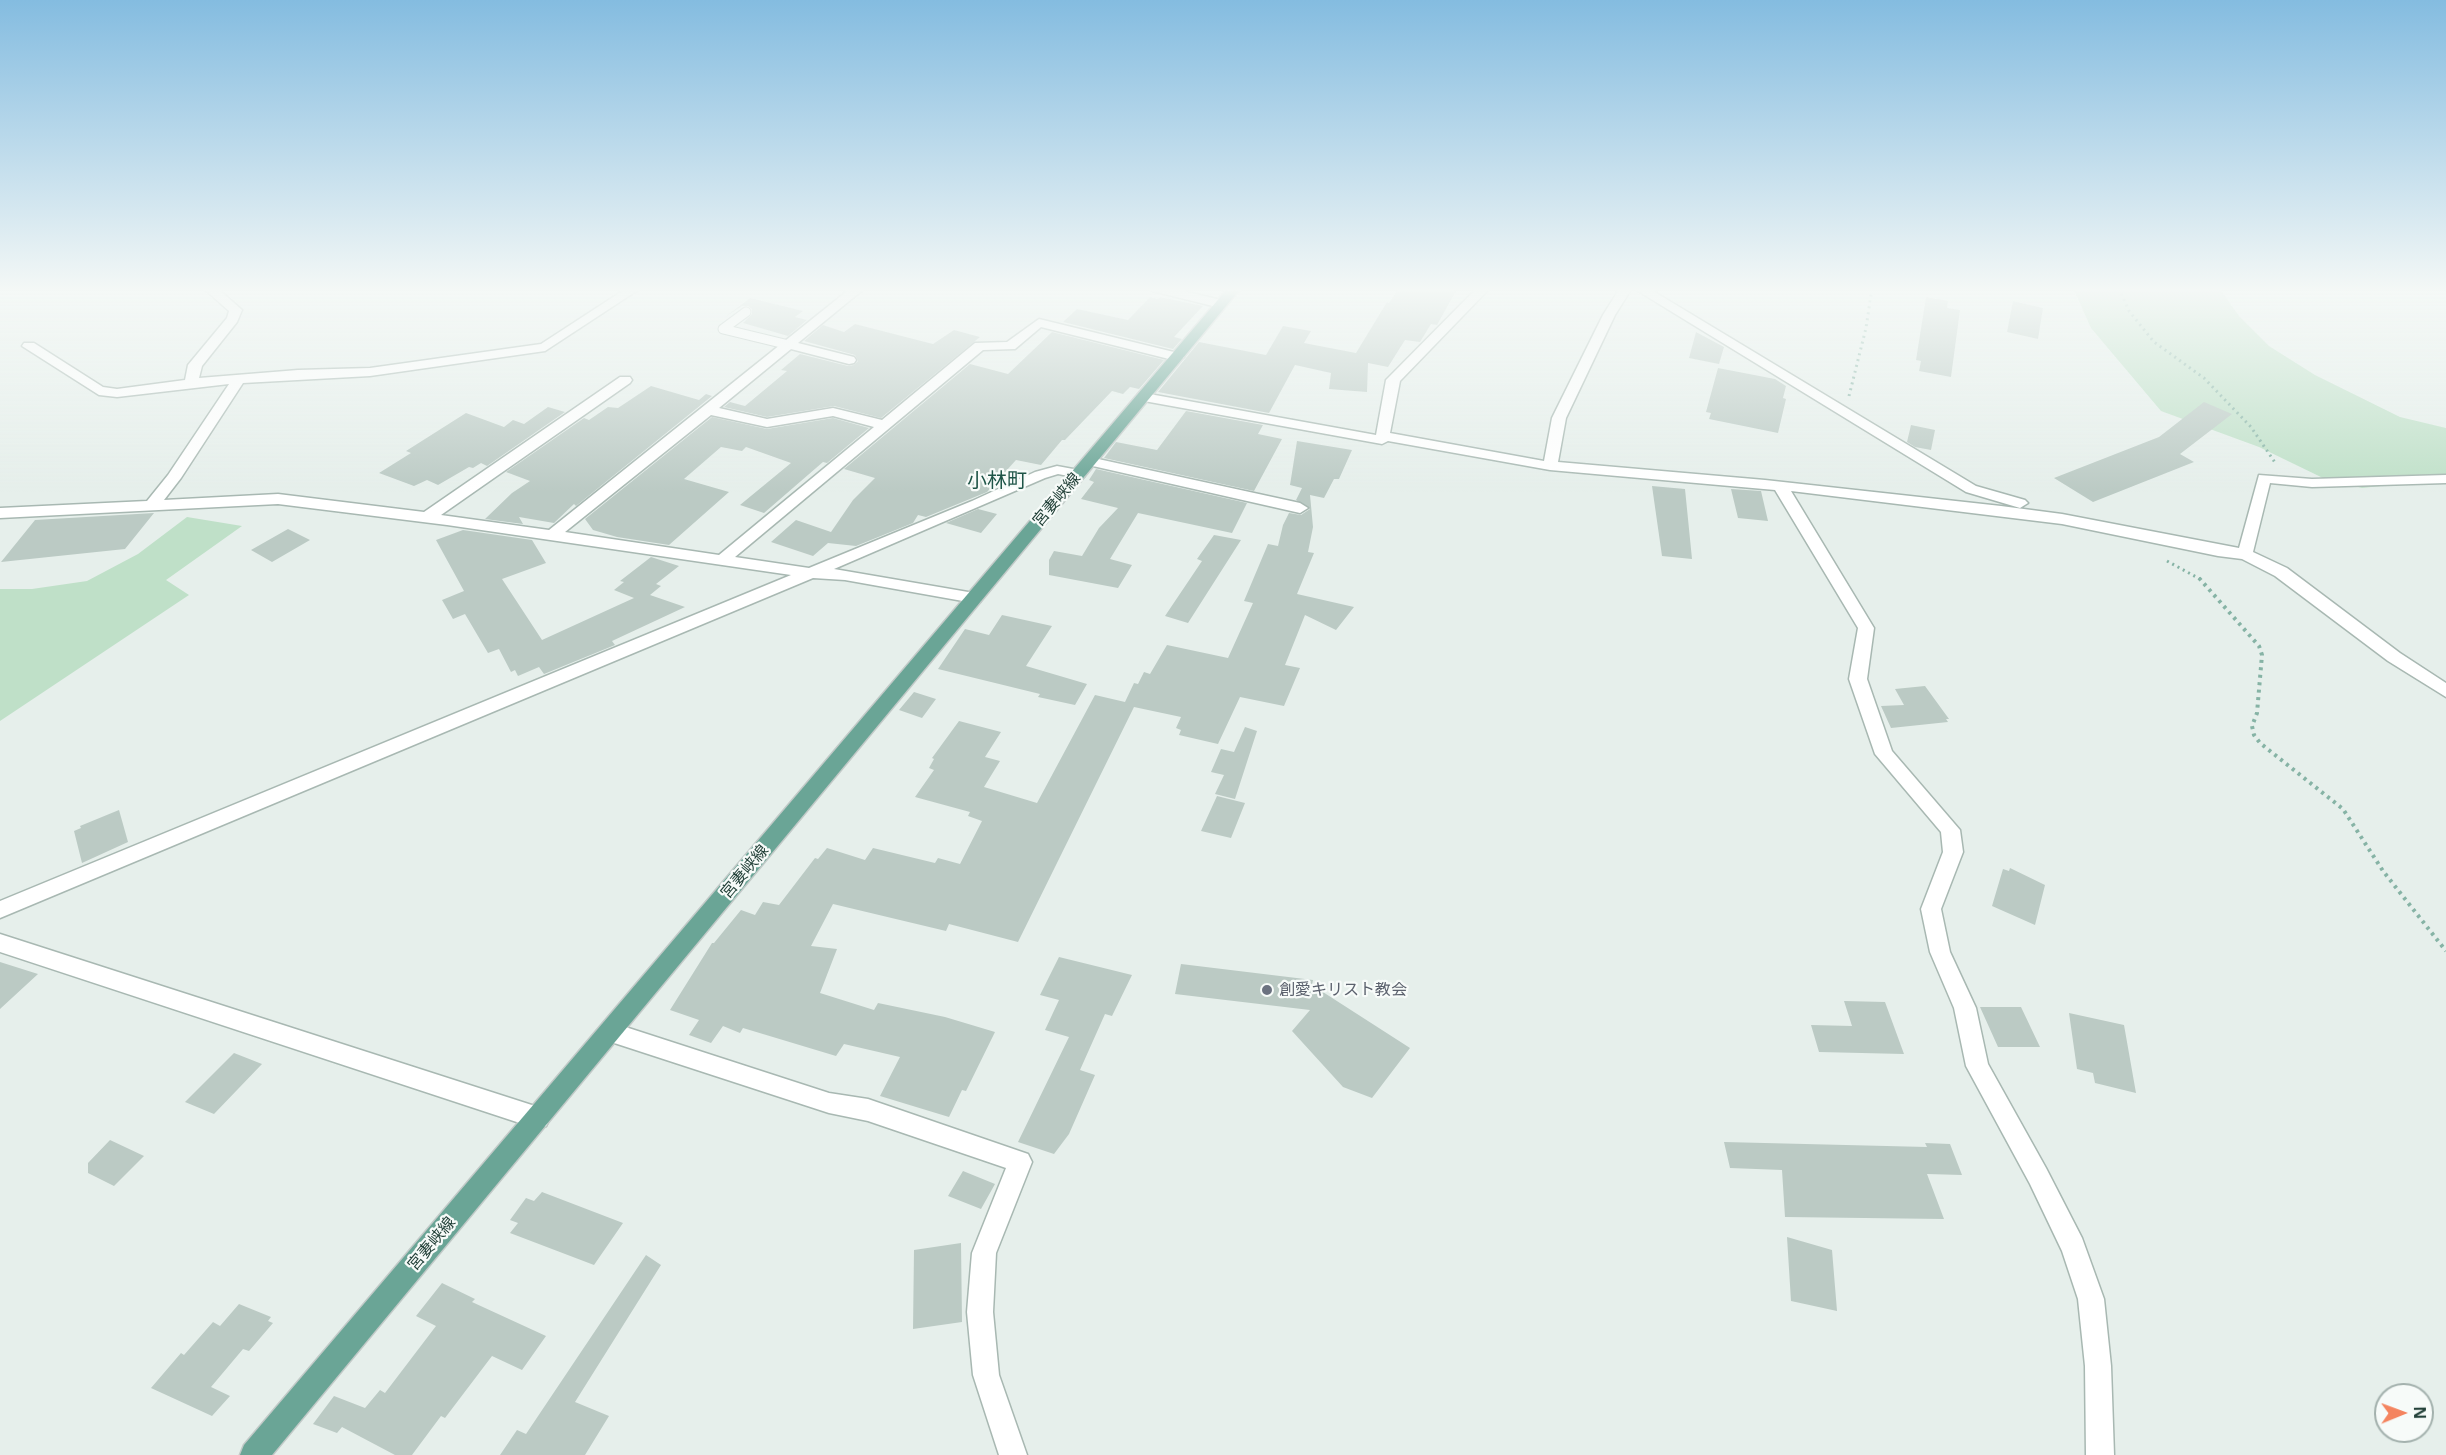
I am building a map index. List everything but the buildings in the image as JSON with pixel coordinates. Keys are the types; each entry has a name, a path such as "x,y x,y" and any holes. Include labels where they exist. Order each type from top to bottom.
{"main road":[{"name":"宮妻峡線","path":"255,1455 1177,357"}],"street":[{"path":"45,356 99,390 117,393 239,379 370,372 483,356"},
{"path":"191,383 195,365 202,356"},
{"path":"551,536 776,356"},
{"path":"833,356 849,360"},
{"path":"722,560 968,356"},
{"path":"1173,356 1177,357"},
{"path":"1144,397 1382,440 1393,380 1417,356"},
{"path":"1550,466 1559,418 1589,356"},
{"path":"1749,356 1971,489 2038,507 2062,519"},
{"path":"152,505 174,478 239,379"},
{"path":"426,518 625,380"},
{"path":"709,410 766,423 834,411 884,425"},
{"path":"1383,436 1550,466 1780,486 2062,519 2218,551 2245,554 2281,572 2394,657 2446,691"},
{"path":"0,910 977,504 1040,475 1057,470 1084,467 1300,508"},
{"path":"2245,554 2264,478 2312,483 2446,479"},
{"path":"1780,486 1866,628 1857,679 1884,754 1950,830 1953,852 1931,909 1940,952 1965,1008 1977,1066 2038,1176 2073,1247 2091,1299 2098,1366 2100,1455"},
{"path":"0,513 278,499 811,573 845,575 974,598"},
{"path":"0,943 538,1118"},
{"path":"610,1032 830,1103 868,1110 1020,1162 984,1253 980,1312 986,1375 1013,1455"}],"path":[{"path":"1844,414 1859,356"},
{"path":"2173,356 2204,378 2252,427 2275,461 2278,475 2264,478"},
{"path":"2165,560 2199,577 2259,645 2262,655 2257,713 2252,726 2254,735 2260,743 2343,809 2383,871 2446,951"}],"green space":[{"path":"2115,356 2285,356 2315,375 2400,417 2446,428 2446,479 2362,488 2325,479 2259,447 2161,411"},
{"path":"187,517 242,526 166,580 189,595 0,721 0,589 32,589 87,581 138,554"}],"place":[{"name":"創愛キリスト教会","path":"1267,990"}],"district":[{"name":"小林町","path":"997,481"}]}
